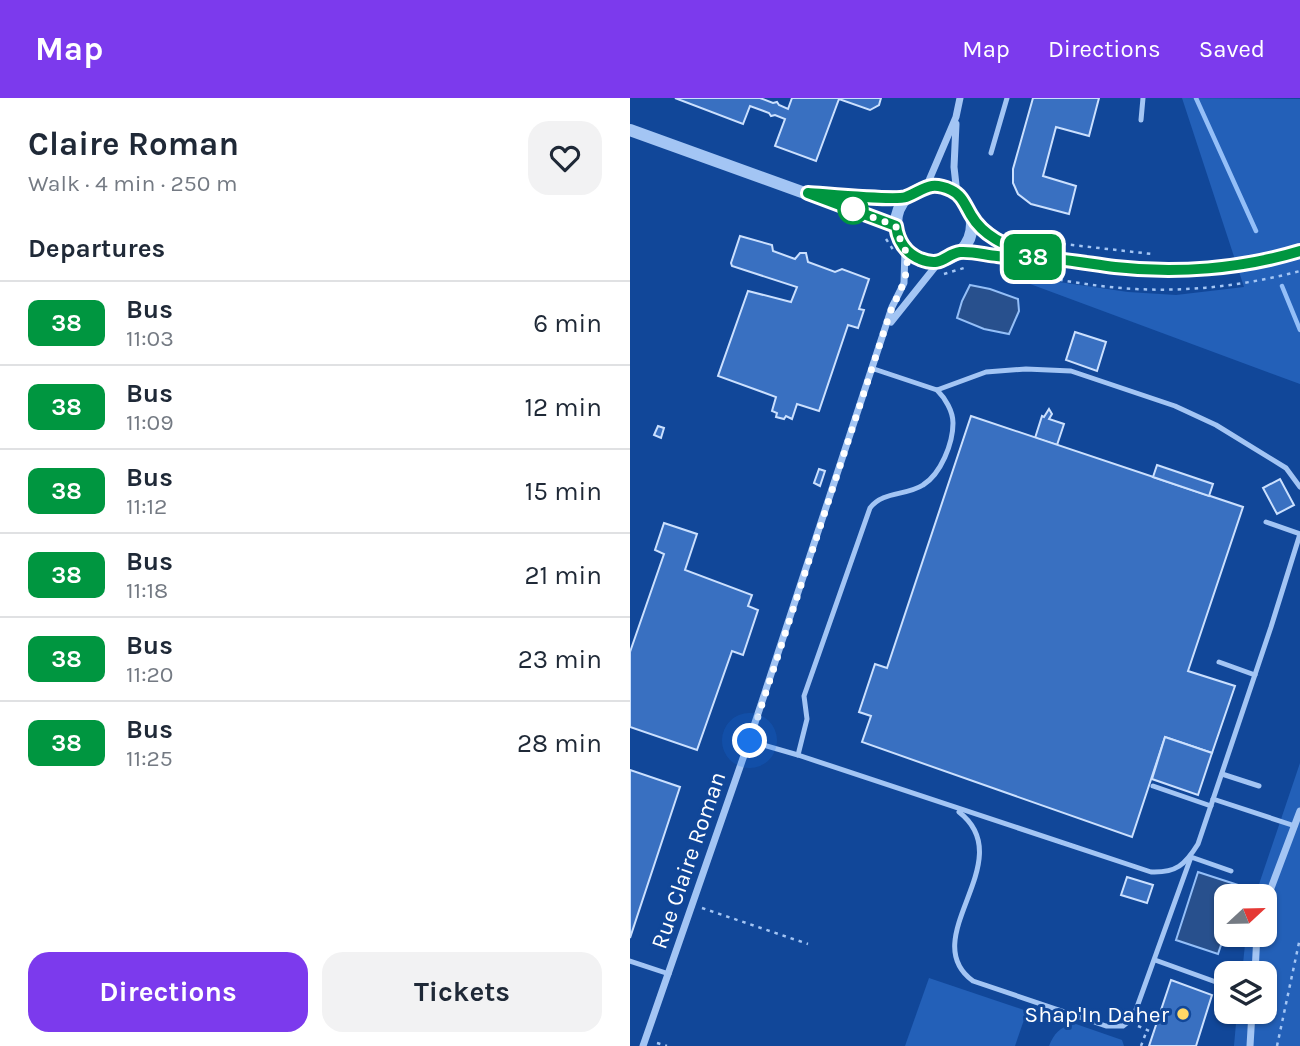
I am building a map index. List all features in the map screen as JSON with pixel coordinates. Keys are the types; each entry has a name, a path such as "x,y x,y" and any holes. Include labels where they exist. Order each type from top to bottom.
{"street":[{"path":"957,194 954,167 956,117 960,98"},
{"path":"808,193 905,197 927,185 956,117"},
{"path":"630,130 896,226"},
{"path":"927,185 949,189 957,194 964,201 971,216 999,242 1045,258"},
{"path":"905,197 897,212 900,251 920,259 939,262 958,252 968,240 971,216"},
{"path":"958,252 1045,258 1118,268 1170,270 1209,268 1263,260 1300,250"},
{"name":"Rue Claire Roman","path":"643,1046 750,741 886,328 904,282 900,251"},
{"name":"Rue Claire Roman","path":"886,328 939,262"},
{"path":"1273,884 1300,811"},
{"path":"1250,1046 1251,1024"}],"lane":[{"path":"992,153 1007,98"},
{"path":"1141,120 1143,98"},
{"path":"798,755 807,719 804,696 870,508 882,498 925,485 937,471 944,456 953,423 947,403 936,390 874,369"},
{"path":"936,390 986,372 1026,369 1071,372 1175,407 1216,425 1286,468 1300,487"},
{"path":"954,808 970,822 981,848 954,940 956,957 967,977 1106,1026 1123,1026 1135,1014 1198,844 1300,534 1266,522"},
{"path":"1219,662 1255,675"},
{"path":"750,741 1151,872 1165,872 1180,867 1191,857"},
{"path":"1222,774 1259,786"},
{"path":"1153,786 1295,826"},
{"path":"1191,857 1231,871"},
{"path":"1155,960 1214,981"},
{"path":"630,961 669,974"}],"path":[{"path":"881,232 900,251"},
{"path":"1030,240 1124,253 1158,254"},
{"path":"937,279 970,266"},
{"path":"693,905 808,944"},
{"path":"1277,1046 1300,938"},
{"path":"1128,1022 1154,1033"},
{"path":"1141,1046 1147,1030"}],"shaded area":[{"path":"1182,98 1300,99 1300,384 1003,274 1128,292 1176,295 1244,287"},
{"path":"970,285 1018,299 1019,311 1009,334 984,329 957,318"},
{"path":"1300,763 1300,1046 1234,1046 1236,1024 1277,1024 1277,961 1243,961 1245,947 1278,947 1278,884 1259,884"},
{"path":"1198,872 1235,884 1214,884 1214,947 1220,947 1218,954 1176,940"},
{"path":"929,978 1027,1011 1015,1046 905,1046"},
{"path":"1073,1023 1122,1040 1124,1046 1049,1046 1058,1032"}],"building":[{"path":"675,98 760,98 777,102 788,109 792,98 881,98 879,105 870,110 839,99 816,161 775,146 785,119 750,106 743,124"},
{"path":"1033,98 1099,98 1089,136 1056,127 1043,176 1076,186 1069,214 1031,204 1018,194 1013,183 1013,169"},
{"path":"740,236 772,245 773,251 795,259 800,253 806,253 808,262 835,272 842,269 869,279 859,309 864,310 858,328 848,325 819,411 797,404 792,419 786,416 784,419 776,417 777,413 772,411 776,397 718,376 748,291 791,302 797,287 732,266"},
{"path":"1075,332 1106,342 1097,371 1066,360"},
{"path":"1049,409 1052,414 1049,419 1064,424 1057,445 1035,438 1042,416 1044,417"},
{"path":"971,416 1243,507 1188,671 1235,686 1212,753 1165,737 1132,837 862,742 871,716 859,712 875,664 887,668"},
{"path":"658,426 664,428 661,438 654,435"},
{"path":"1157,465 1213,484 1209,496 1153,477"},
{"path":"819,469 825,471 820,486 814,483"},
{"path":"1280,479 1294,505 1277,514 1263,488"},
{"path":"664,523 697,534 685,570 752,595 748,606 758,610 743,655 732,651 697,750 630,727 630,652 664,554 655,550"},
{"path":"1165,737 1212,753 1198,795 1152,779"},
{"path":"630,770 680,787 630,938"},
{"path":"1127,877 1153,885 1147,903 1121,895"},
{"name":"Shap'In Daher","path":"1171,980 1212,995 1196,1046 1149,1046"}],"waterway":[{"path":"1196,98 1256,231"},
{"path":"1282,286 1300,330"}],"bus line":[{"name":"38","path":"1028,253 1011,248 990,236 971,216 964,201 949,189 927,185 905,197 808,193 896,226 905,249 920,259 929,261 939,262 958,252 1045,258 1118,268 1170,270 1209,268 1300,251"}],"place":[{"name":"Shap'In Daher","path":"1183,1014"}],"route":[{"path":"750,741 874,369 892,307 904,282 905,249 896,226 848,208 853,209"}]}
